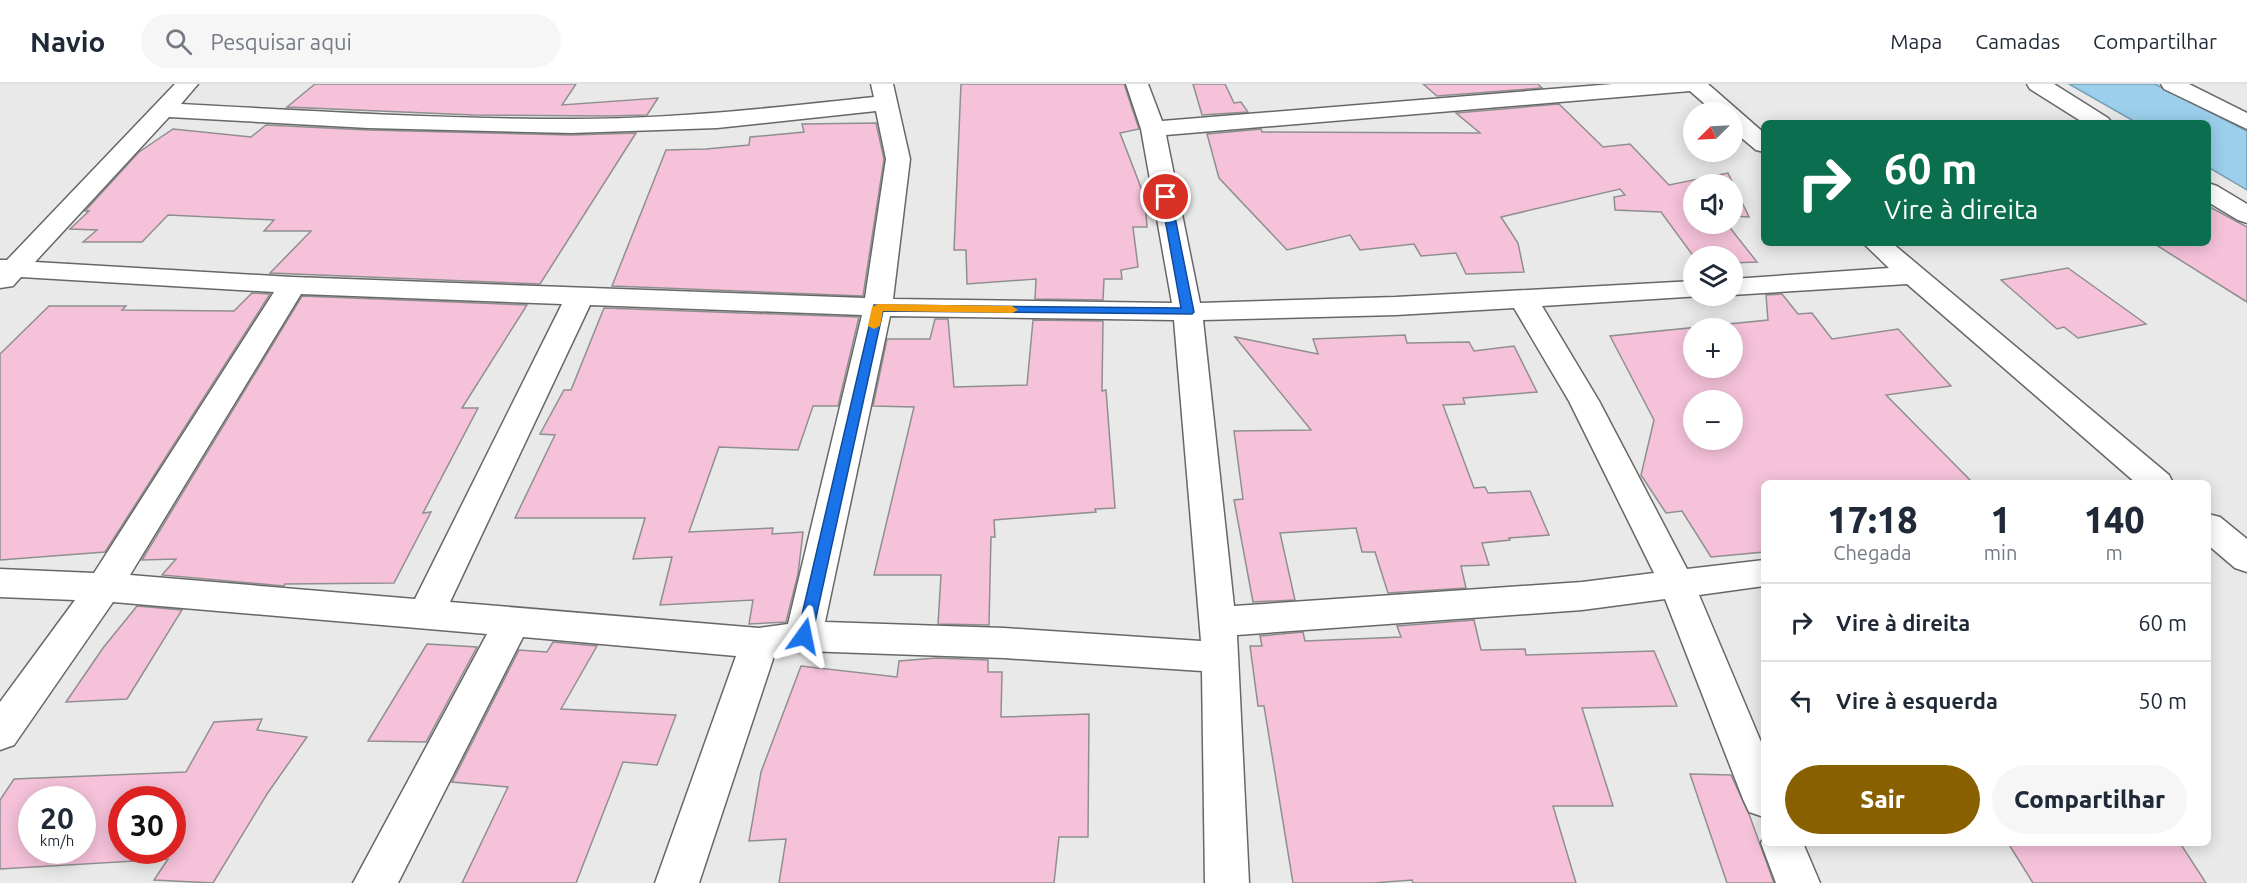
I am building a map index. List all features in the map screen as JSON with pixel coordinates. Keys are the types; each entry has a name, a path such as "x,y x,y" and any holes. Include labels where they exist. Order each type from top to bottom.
{"street":[{"path":"5,274 187,84"},
{"path":"1137,84 1153,129 1188,312 1219,640 1227,883"},
{"path":"1153,129 1694,84 1715,102"},
{"path":"2038,84 2095,120"},
{"path":"2172,84 2247,122"},
{"path":"163,110 368,121 571,126 717,121 884,93 898,159 878,307 804,636"},
{"path":"1743,127 1761,142"},
{"path":"2211,193 2247,215"},
{"path":"1879,246 2153,480"},
{"path":"5,274 878,307 1188,312 1524,300 1683,290"},
{"path":"1743,285 1913,275"},
{"path":"0,733 104,587 292,285"},
{"path":"426,615 580,296"},
{"path":"1524,300 1584,401 1677,584 1761,791"},
{"path":"2211,529 2247,559"},
{"path":"0,583 104,587 759,643 804,636 1004,643 1219,640 1761,573"},
{"path":"375,883 512,622"},
{"path":"677,883 759,643"},
{"path":"1783,846 1798,883"}],"water":[{"path":"2069,84 2155,84 2247,131 2247,190 2211,169 2211,120 2132,120"}],"building":[{"path":"315,84 576,84 562,105 658,98 647,115 609,116 473,115 287,107"},
{"path":"961,84 1124,84 1139,129 1120,133 1145,198 1147,227 1133,227 1138,267 1121,270 1122,279 1104,279 1103,300 1035,299 1036,279 967,284 966,250 954,250"},
{"path":"1193,84 1225,84 1234,103 1241,102 1248,112 1202,115"},
{"path":"1423,84 1538,84 1542,88 1437,96"},
{"path":"1559,104 1603,147 1630,144 1669,185 1683,182 1683,234 1735,234 1757,262 1743,263 1743,246 1686,246 1661,212 1615,210 1614,197 1625,195 1620,189 1501,217 1518,243 1524,272 1466,274 1456,253 1421,256 1414,244 1360,250 1350,235 1287,250 1219,178 1207,134 1261,129 1262,132 1480,133 1456,113"},
{"path":"876,123 884,159 863,296 612,286 666,150 749,145 750,137 804,132 802,124"},
{"path":"266,125 571,135 636,133 540,284 270,273 311,231 264,231 274,220 168,215 142,242 83,242 97,230 70,229 89,211 85,211 139,152 173,129 251,137"},
{"path":"1743,204 1749,217 1743,217"},
{"path":"2211,208 2247,227 2247,302 2158,246 2211,246"},
{"path":"2068,268 2146,324 2078,338 2064,327 2057,329 2001,280"},
{"path":"252,293 270,294 105,552 0,560 0,354 49,306 126,306 122,310 234,311"},
{"path":"1782,294 1798,314 1812,313 1832,339 1898,329 1951,386 1886,395 1970,480 1761,480 1761,552 1711,557 1682,511 1666,513 1641,475 1654,420 1610,336 1683,329 1683,378 1743,378 1743,323 1768,320 1766,295"},
{"path":"302,296 527,305 462,408 478,408 423,513 431,512 394,583 285,584 284,586 162,575 176,559 142,560"},
{"path":"604,308 859,317 838,406 813,406 798,450 719,447 689,532 773,528 772,534 803,532 798,574 786,622 749,624 753,600 660,605 672,557 633,559 645,518 515,518 555,435 540,434 564,390 571,390"},
{"path":"935,319 948,319 954,387 1027,385 1033,320 1103,321 1102,391 1106,390 1115,508 1095,509 1096,512 994,520 995,537 991,537 989,625 938,624 941,575 874,575 914,407 873,406 887,339 930,339"},
{"path":"1405,335 1407,343 1469,342 1474,351 1514,346 1537,392 1463,398 1465,404 1443,405 1474,488 1485,487 1488,493 1530,491 1549,535 1482,543 1489,565 1461,566 1466,588 1388,593 1375,552 1362,552 1356,528 1280,533 1295,600 1253,602 1234,500 1243,499 1234,431 1311,430 1235,337 1318,354 1313,339"},
{"path":"137,606 182,610 127,699 66,702 103,648"},
{"path":"1474,620 1481,650 1525,649 1526,655 1654,651 1677,706 1582,708 1613,806 1553,806 1576,883 1413,883 1412,880 1373,883 1293,883 1264,706 1258,706 1250,646 1262,646 1260,636 1303,632 1305,641 1401,637 1397,626"},
{"path":"553,642 597,646 561,709 676,715 657,765 623,762 576,883 462,883 508,787 452,782 519,650 547,652"},
{"path":"427,644 477,647 426,742 368,741"},
{"path":"936,658 988,660 988,672 1002,672 1001,717 1089,714 1088,837 1059,837 1054,883 779,883 786,839 749,841 761,772 801,666 897,677 899,661"},
{"path":"262,719 257,730 307,737 267,794 213,883 154,880 165,864 186,864 186,786 108,786 108,863 96,863 96,786 18,786 18,864 84,864 0,869 0,800 14,779 186,772 214,722"},
{"path":"1690,774 1731,775 1749,814 1774,883 1727,883"},
{"path":"2010,846 2182,846 2206,883 2033,883"}],"slow traffic":[{"path":"874,326 878,307 1012,310"}],"route":[{"path":"804,636 878,307 1188,312 1166,197"}]}
